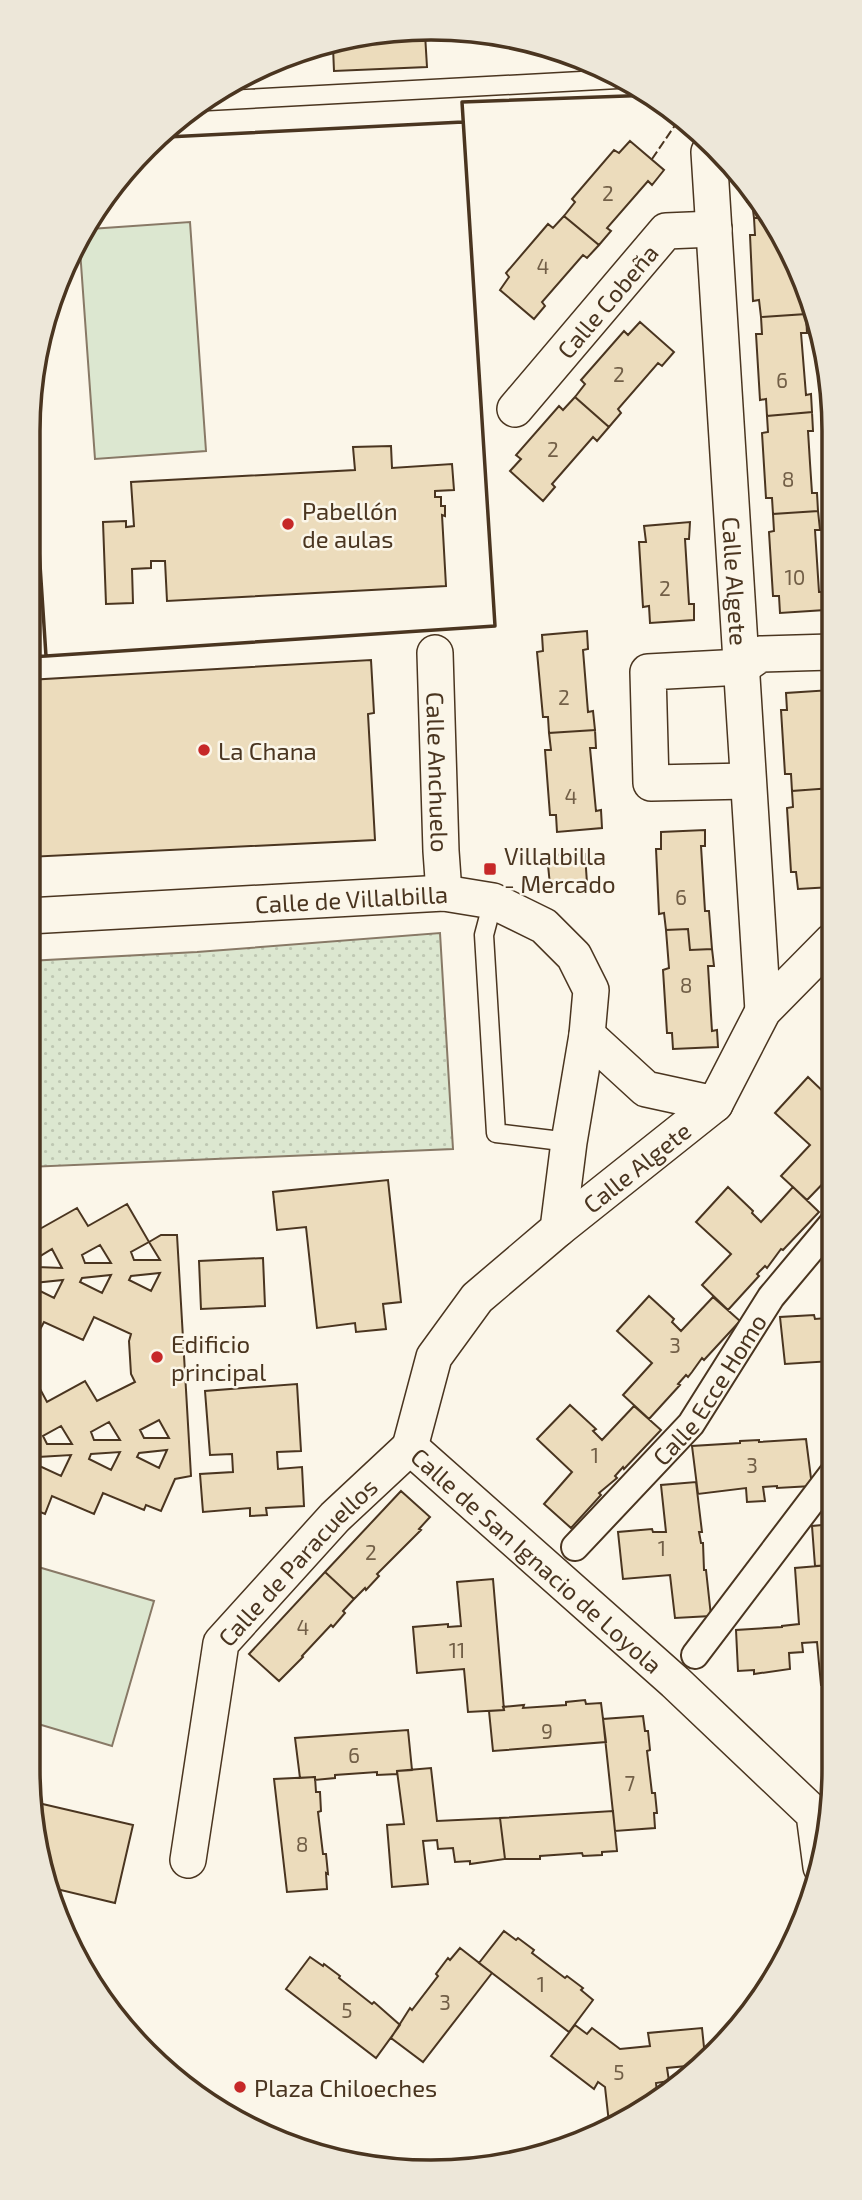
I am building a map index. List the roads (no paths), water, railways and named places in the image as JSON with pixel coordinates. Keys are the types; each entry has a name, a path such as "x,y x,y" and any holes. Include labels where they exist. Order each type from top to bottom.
{"street":[{"name":"Calle Algete","path":"709,157 763,1011"},
{"name":"Calle Cobeña","path":"515,409 666,231 715,229"},
{"path":"748,781 651,783 648,672 742,667 760,654 822,652"},
{"name":"Calle Anchuelo","path":"435,653 444,893"},
{"name":"Calle de Villalbilla","path":"40,915 444,893 493,901 544,926 574,956 591,990 587,1035"},
{"name":"Calle Algete","path":"558,1229 715,1104 763,1011 822,950"},
{"name":"Calle Algete","path":"587,1035 646,1089 715,1104"},
{"path":"558,1229 587,1035"},
{"name":"Calle de San Ignacio de Loyola","path":"558,1229 477,1298 434,1357 411,1447 675,1682 820,1802"},
{"name":"Calle Ecce Homo","path":"575,1547 691,1424 771,1297 822,1236"},
{"name":"Calle de Paracuellos","path":"188,1860 221,1643 335,1517 411,1447"},
{"path":"695,1655 822,1488"}],"lane":[{"path":"224,100 602,80"},
{"path":"493,901 484,935 496,1133 569,1142"}],"place":[{"name":"Pabellón de aulas","path":"288,524"},
{"name":"La Chana","path":"204,750"},
{"name":"Villalbilla - Mercado","path":"490,869"},
{"name":"Edificio principal","path":"157,1357"},
{"name":"Plaza Chiloeches","path":"240,2087"}]}
